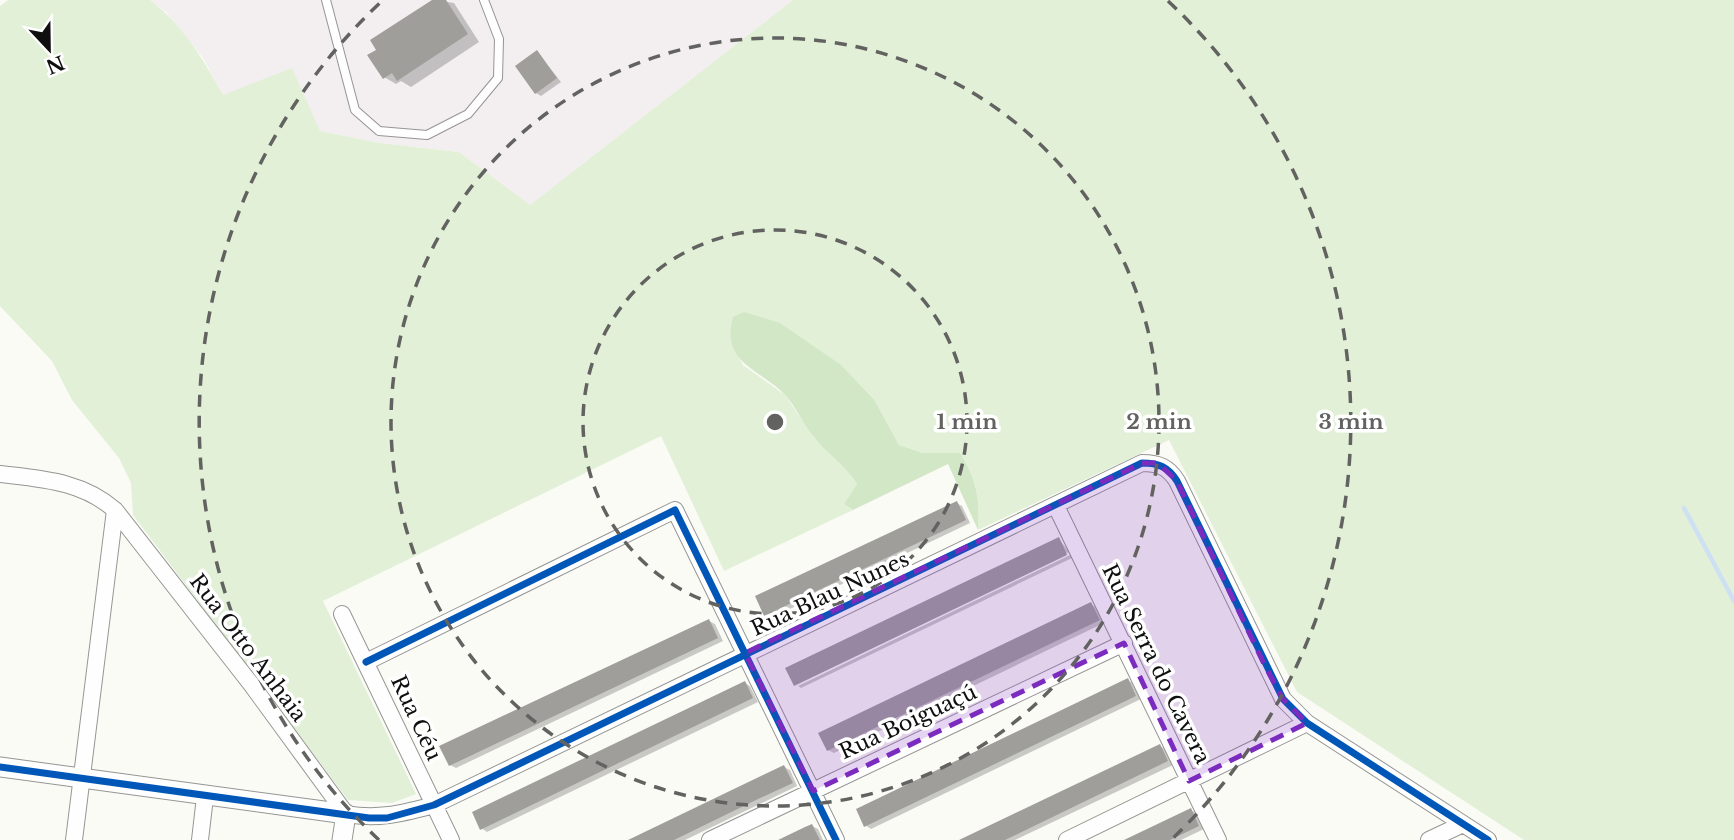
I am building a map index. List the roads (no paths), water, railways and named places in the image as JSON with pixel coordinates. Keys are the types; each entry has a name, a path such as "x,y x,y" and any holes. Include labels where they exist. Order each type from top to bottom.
{"street":[{"name":"Rua Blau Nunes","path":"346,814 387,818 434,805 1142,463 1158,463 1171,471 1270,676 1283,699 1307,723"},
{"name":"Rua Otto Anhaia","path":"0,474 63,482 97,494 115,510 251,684 346,814"},
{"name":"Rua Serra do Cavera","path":"1056,506 1218,840"},
{"path":"74,840 115,510"},
{"path":"366,662 675,510 836,840"},
{"name":"Rua Céu","path":"342,614 451,840"},
{"name":"Rua Boiguaçú","path":"710,840 1124,643"},
{"path":"1067,840 1307,723 1488,840"},
{"path":"0,767 205,797 346,814 342,840"},
{"path":"200,840 205,797"},
{"path":"1429,840 1463,824"}],"lane":[{"path":"326,0 355,110 379,131 427,135 468,114 498,78 499,38 484,0"}],"waterway":[{"path":"1684,508 1734,601"}]}
